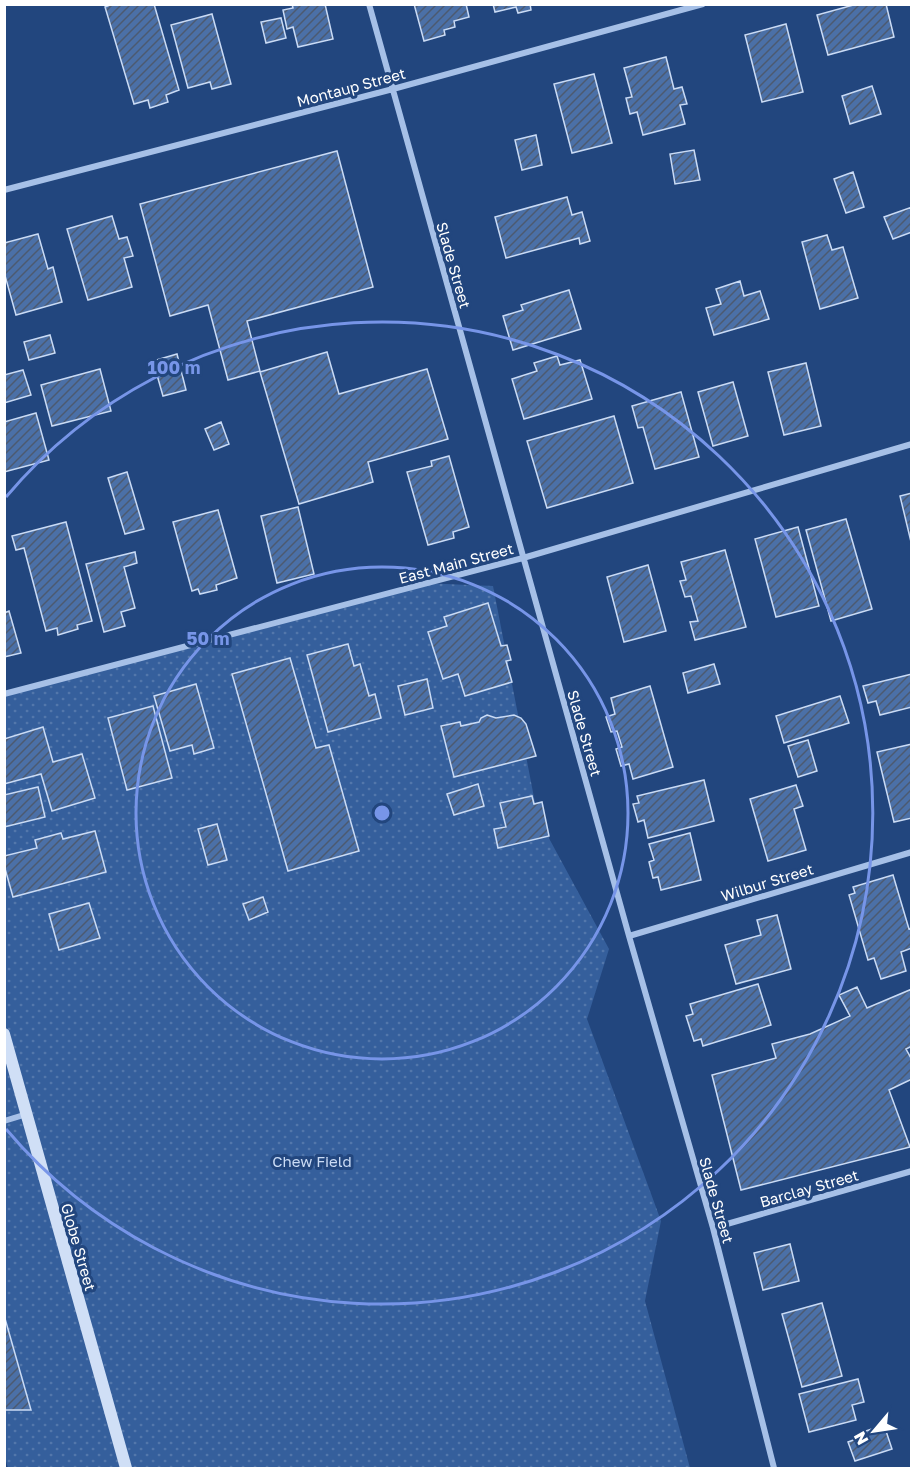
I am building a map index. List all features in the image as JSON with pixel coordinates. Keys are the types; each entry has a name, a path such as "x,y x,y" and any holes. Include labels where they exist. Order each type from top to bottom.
{"main road":[{"name":"Globe Street","path":"4,1034 126,1468"}],"street":[{"name":"Slade Street","path":"369,4 629,936 713,1228 774,1468"},
{"name":"Montaup Street","path":"4,190 393,89 703,4"},
{"name":"East Main Street","path":"4,694 523,558 912,444"},
{"name":"Wilbur Street","path":"629,936 912,852"},
{"path":"4,1121 28,1114"},
{"name":"Barclay Street","path":"713,1228 912,1171"}],"green space":[{"name":"Chew Field","path":"422,583 493,586 538,818 609,949 587,1019 661,1221 645,1301 690,1468 8,1468 4,1454 4,692"}],"building":[{"path":"112,4 154,4 179,90 166,95 168,102 150,108 148,100 134,104 105,7"},
{"path":"292,4 325,4 333,39 298,47 293,27 287,29 283,10 293,8"},
{"path":"414,4 466,4 469,17 454,21 455,27 444,30 445,35 424,41"},
{"path":"493,4 530,4 531,10 518,13 516,7 495,12"},
{"path":"857,4 886,4 894,37 828,55 817,15"},
{"path":"212,14 231,84 212,89 210,82 188,88 171,25"},
{"path":"281,18 286,38 266,43 261,22"},
{"path":"786,24 803,92 762,102 745,35"},
{"path":"666,57 674,89 682,87 687,104 680,105 685,124 643,135 637,112 630,114 626,98 632,97 624,68"},
{"path":"594,74 612,143 572,153 554,84"},
{"path":"872,86 881,114 850,124 842,96"},
{"path":"536,135 542,165 522,170 515,140"},
{"path":"694,150 700,180 675,184 670,154"},
{"path":"337,151 373,287 247,321 260,371 228,380 208,305 170,316 140,204"},
{"path":"853,172 864,207 846,213 834,179"},
{"path":"567,197 572,215 582,212 590,241 580,244 579,238 506,258 495,217"},
{"path":"912,207 912,232 893,239 884,217"},
{"path":"112,216 119,239 127,237 133,256 124,258 132,287 88,300 67,229"},
{"path":"38,234 48,269 53,267 62,302 16,315 4,272 4,243"},
{"path":"827,235 832,250 843,247 858,298 820,309 802,242"},
{"path":"740,281 744,296 760,291 769,319 714,335 706,308 721,304 716,289"},
{"path":"569,290 581,329 513,350 503,316 523,310 521,305"},
{"path":"50,335 55,353 29,360 24,342"},
{"path":"327,352 339,394 427,369 448,439 368,462 373,482 299,504 260,372"},
{"path":"177,354 186,390 163,396 153,361"},
{"path":"557,356 560,365 580,360 592,399 524,419 512,379 537,371 534,363"},
{"path":"806,363 821,426 784,435 768,372"},
{"path":"100,369 111,411 52,426 41,385"},
{"path":"23,370 31,395 4,403 4,375"},
{"path":"733,382 748,436 713,446 698,392"},
{"path":"681,392 699,457 655,469 643,427 638,428 632,406"},
{"path":"36,413 49,460 4,472 4,422"},
{"path":"614,416 633,483 547,508 527,441"},
{"path":"221,422 229,444 214,450 205,429"},
{"path":"449,456 469,527 453,532 454,538 428,545 407,472 432,466 431,461"},
{"path":"127,472 144,529 125,534 108,478"},
{"path":"912,493 912,546 900,496"},
{"path":"298,507 314,574 277,583 261,516"},
{"path":"218,510 237,578 216,585 217,590 200,594 198,589 192,591 173,522"},
{"path":"846,519 872,609 831,621 806,530"},
{"path":"66,522 92,621 77,625 78,629 58,635 57,628 46,631 24,548 16,550 12,536"},
{"path":"798,527 819,606 776,617 755,539"},
{"path":"725,550 746,627 695,640 690,622 698,621 691,596 685,597 680,581 686,580 681,562"},
{"path":"135,552 137,563 124,567 135,608 121,612 125,626 104,632 86,564"},
{"path":"648,565 666,631 624,642 607,577"},
{"path":"488,603 501,646 507,645 511,660 506,661 512,682 465,696 458,674 443,679 428,632 447,626 444,617"},
{"path":"9,611 21,653 4,657 4,613"},
{"path":"348,644 354,666 360,664 369,696 375,694 381,718 328,732 307,655"},
{"path":"290,658 316,748 329,745 359,851 288,871 232,674"},
{"path":"714,664 720,684 688,693 683,673"},
{"path":"912,674 912,707 880,715 876,701 868,703 863,686"},
{"path":"427,679 433,708 405,715 398,686"},
{"path":"196,684 214,748 194,754 192,745 170,751 154,696"},
{"path":"650,686 673,767 633,779 629,764 621,766 616,749 622,747 617,731 611,732 606,717 615,714 611,698"},
{"path":"840,696 849,723 784,743 776,716"},
{"path":"153,706 172,778 127,790 108,718"},
{"path":"487,715 496,718 514,715 521,718 526,724 536,756 454,777 441,726 460,722 461,726 479,722"},
{"path":"43,727 53,762 82,754 95,798 52,811 41,774 4,784 4,739"},
{"path":"808,740 817,771 798,777 788,746"},
{"path":"912,744 912,818 894,822 877,752"},
{"path":"704,780 714,821 648,838 644,820 638,822 633,804 639,803 637,796"},
{"path":"478,784 484,806 454,815 447,794"},
{"path":"796,785 803,806 794,809 806,850 768,861 750,799"},
{"path":"38,787 45,817 4,827 4,795"},
{"path":"532,796 534,804 542,802 549,836 498,848 494,829 506,827 500,803"},
{"path":"217,824 227,860 208,865 198,829"},
{"path":"95,831 106,872 13,897 4,865 4,856 37,848 35,840 61,833 63,839"},
{"path":"690,833 701,880 661,890 658,877 653,878 649,862 654,860 649,844"},
{"path":"893,875 909,929 912,928 912,948 901,952 906,971 881,979 874,958 868,960 849,895 855,893 853,887"},
{"path":"263,897 268,912 249,920 243,904"},
{"path":"89,903 100,938 59,950 49,914"},
{"path":"777,915 791,969 736,984 725,945 761,935 757,920"},
{"path":"758,984 771,1025 703,1046 701,1039 694,1041 686,1016 693,1014 690,1004"},
{"path":"857,987 867,1008 912,989 912,1046 906,1049 912,1060 912,1079 889,1090 910,1147 741,1190 712,1075 776,1058 772,1044 810,1034 850,1016 839,995"},
{"path":"790,1244 799,1281 763,1290 754,1253"},
{"path":"822,1303 842,1376 802,1387 782,1314"},
{"path":"4,1315 31,1410 4,1410"},
{"path":"858,1379 864,1402 852,1405 856,1420 809,1432 799,1394"},
{"path":"884,1425 892,1449 855,1461 848,1442 859,1438 857,1434"}]}
